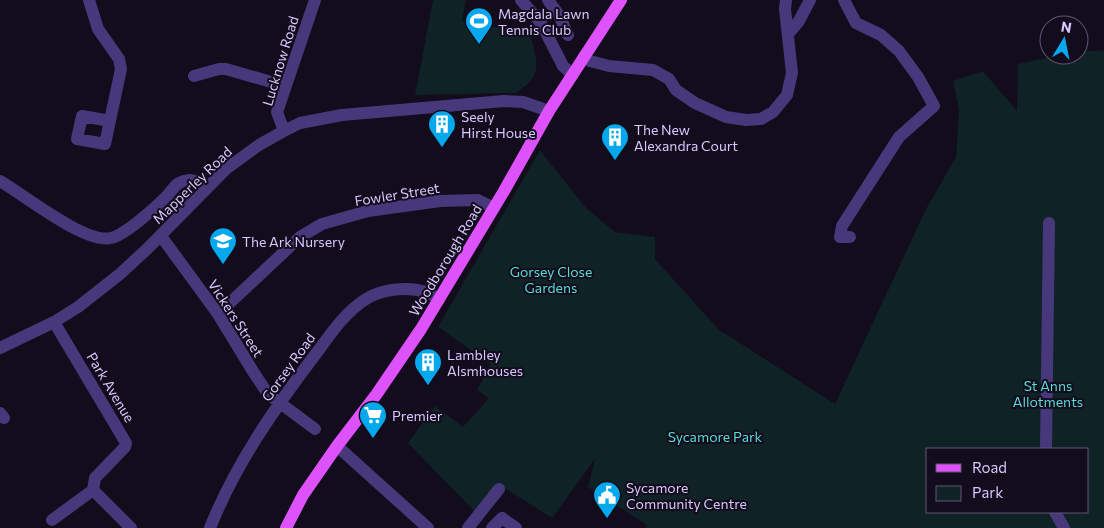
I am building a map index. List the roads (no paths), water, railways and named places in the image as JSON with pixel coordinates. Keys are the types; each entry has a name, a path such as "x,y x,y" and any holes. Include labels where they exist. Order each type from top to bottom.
{"main road":[{"name":"Woodborough Road","path":"286,528 303,495 401,360 494,208 549,111 621,0"}],"street":[{"path":"90,0 98,29 119,59 121,69 110,121"},
{"name":"Lucknow Road","path":"284,131 278,112 285,86 315,0"},
{"path":"541,0 525,4 540,23 563,66 572,74"},
{"path":"548,0 559,15 568,35"},
{"path":"584,56 590,61 610,66 653,70 669,79 676,90 695,103 726,117 746,120 761,119 773,112 787,95 792,72 785,9 786,0"},
{"path":"788,34 799,21 810,0"},
{"path":"844,0 856,23 881,35 899,51 918,77 934,106 899,137 842,226 840,237 850,237"},
{"path":"194,76 219,68 226,68 285,86"},
{"name":"Mapperley Road","path":"0,348 54,322 78,307 120,274 226,169 258,145 300,123 342,115 504,101 523,102 549,111"},
{"path":"0,181 74,228 97,238 111,238 124,233 165,198 178,183 192,179 207,187"},
{"name":"Fowler Street","path":"218,314 300,236 322,224 368,211 440,201 478,200 494,208"},
{"path":"1046,448 1049,223"},
{"name":"Vickers Street","path":"160,236 218,314 268,394 315,429"},
{"name":"Gorsey Road","path":"210,528 244,457 280,403 350,311 368,298 387,292 412,289 427,292 439,299"},
{"name":"Park Avenue","path":"54,322 126,443 125,447 95,478 93,490"},
{"path":"337,446 428,528"},
{"path":"468,528 499,489"},
{"path":"55,515 93,490 131,528"},
{"path":"1056,513 1064,528"},
{"path":"492,528 502,518 516,528"}],"place":[{"name":"Magdala Lawn Tennis Club","path":"479,45"},
{"name":"Seely Hirst House","path":"442,148"},
{"name":"The New Alexandra Court","path":"615,161"},
{"name":"The Ark Nursery","path":"223,265"},
{"name":"Lambley Alsmhouses","path":"428,386"},
{"name":"Premier","path":"373,439"},
{"name":"Sycamore Community Centre","path":"607,519"}],"park label":[{"name":"Gorsey Close Gardens","path":"551,280"},
{"name":"St Anns Allotments","path":"1048,394"},
{"name":"Sycamore Park","path":"715,436"}]}
